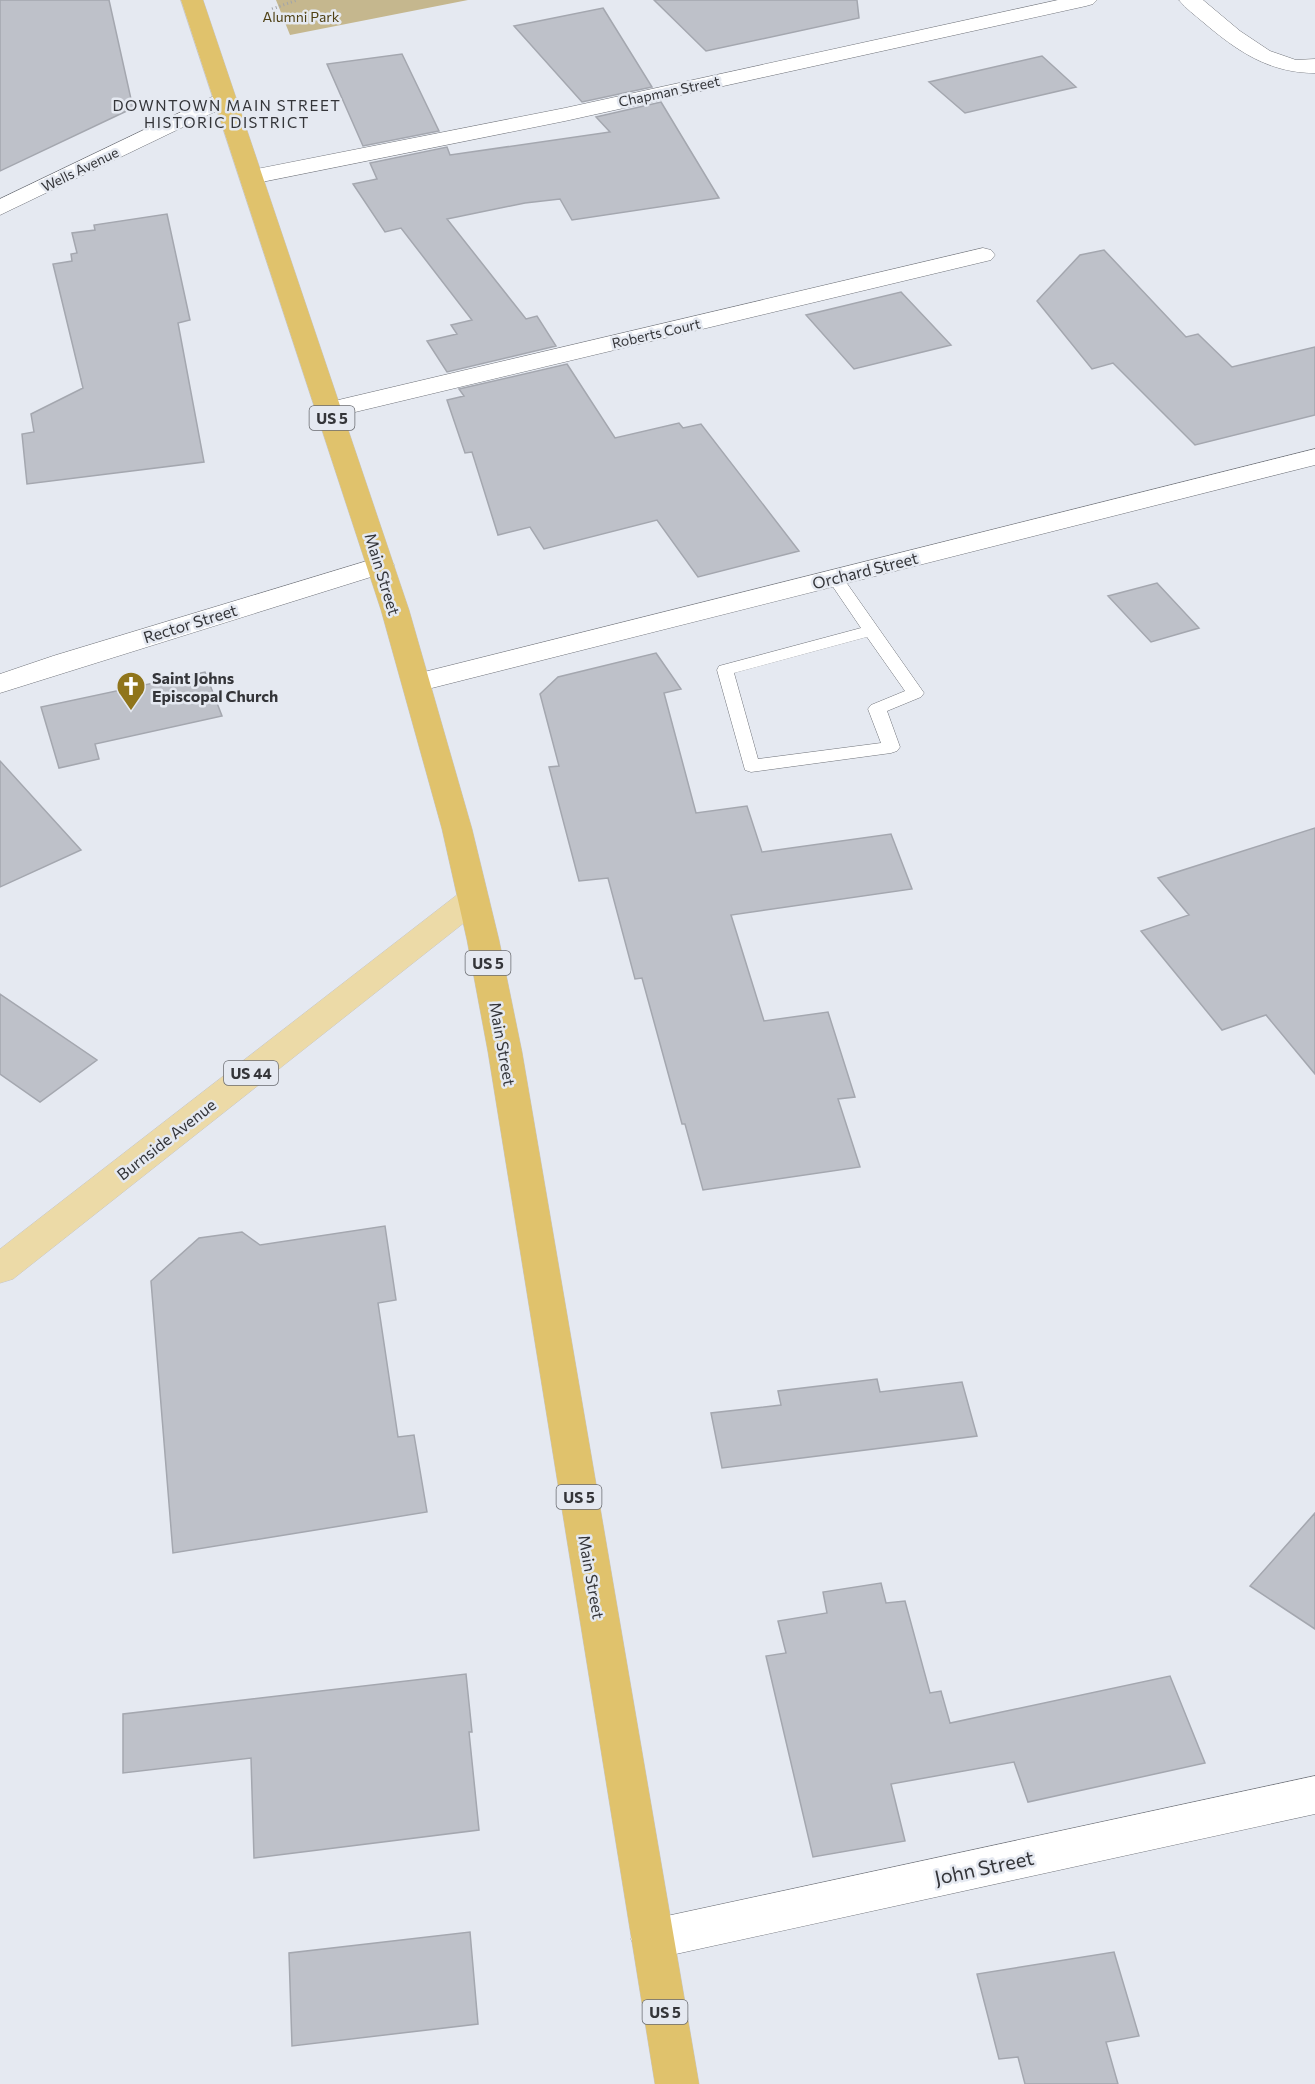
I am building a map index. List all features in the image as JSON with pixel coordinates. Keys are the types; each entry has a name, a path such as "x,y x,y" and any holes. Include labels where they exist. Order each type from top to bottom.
{"highway":[{"name":"Main Street","path":"192,0 380,565 416,683 473,899 504,1044 678,2084"}],"main road":[{"name":"Burnside Avenue","path":"0,1269 473,899"}],"street":[{"name":"Chapman Street","path":"252,177 853,52 1086,0"},
{"path":"1190,0 1255,52 1278,63 1315,66"},
{"name":"Wells Avenue","path":"0,208 225,98"},
{"name":"Roberts Court","path":"330,410 983,255"},
{"name":"Orchard Street","path":"416,683 1315,457"},
{"name":"Rector Street","path":"0,684 63,662 380,565"},
{"name":"John Street","path":"653,1939 1315,1795"}],"lane":[{"path":"835,578 872,630 915,693 877,709 891,747 751,766 725,670 872,630"}],"path":[{"path":"272,9 297,0"}],"green space":[{"name":"Alumni Park","path":"276,0 468,0 290,35"}],"building":[{"path":"0,0 109,0 133,108 0,171"},
{"path":"654,0 857,0 859,18 706,51"},
{"path":"603,8 652,87 582,102 514,26"},
{"path":"402,54 439,131 363,146 327,64"},
{"path":"1042,56 1076,87 965,113 929,82"},
{"path":"661,102 719,198 572,220 560,199 525,203 447,219 526,319 537,316 556,346 447,372 427,341 457,334 451,325 472,320 401,228 385,232 353,184 377,179 370,163 447,147 450,155 610,132 596,117"},
{"path":"167,214 190,320 178,323 204,462 27,484 22,434 34,432 31,414 83,388 53,264 72,261 71,254 77,253 72,233 95,230 94,225"},
{"path":"1104,250 1186,337 1198,334 1232,367 1315,347 1315,415 1195,445 1113,363 1092,369 1037,301 1080,255"},
{"path":"901,292 951,345 854,369 806,315"},
{"path":"567,364 615,438 679,423 683,428 701,424 799,551 698,577 657,520 544,549 530,527 498,535 472,452 465,453 447,400 464,396 459,389"},
{"path":"1157,583 1199,628 1151,642 1108,596"},
{"path":"656,653 681,689 664,693 696,813 747,806 762,852 891,834 912,889 731,915 764,1021 828,1012 855,1097 838,1099 860,1167 703,1190 685,1124 682,1124 642,978 635,979 608,878 579,881 549,767 559,766 540,694 558,677"},
{"name":"Saint Johns Episcopal Church","path":"205,672 222,716 95,744 99,759 59,768 41,707"},
{"path":"0,761 81,850 0,887"},
{"path":"1315,828 1315,1074 1266,1015 1222,1030 1141,931 1189,915 1158,878"},
{"path":"0,994 97,1060 40,1102 0,1074"},
{"path":"385,1226 396,1300 378,1303 398,1437 414,1435 427,1512 173,1553 151,1281 199,1238 242,1232 260,1245"},
{"path":"877,1379 880,1392 962,1382 977,1436 722,1468 711,1413 781,1405 778,1391"},
{"path":"1315,1513 1315,1629 1250,1586"},
{"path":"881,1583 886,1603 905,1601 930,1693 941,1691 950,1723 1170,1676 1205,1763 1028,1802 1014,1762 891,1784 905,1841 813,1857 766,1656 786,1653 778,1621 827,1613 823,1592"},
{"path":"466,1674 472,1732 469,1732 479,1830 254,1858 251,1758 123,1773 123,1714"},
{"path":"470,1932 478,2024 292,2046 289,1953"},
{"path":"1114,1952 1139,2036 1106,2042 1118,2084 1025,2084 1018,2057 999,2059 977,1974"}],"place":[{"name":"Saint Johns Episcopal Church","path":"131,712"}],"district":[{"name":"DOWNTOWN MAIN STREET HISTORIC DISTRICT","path":"227,114"}]}
